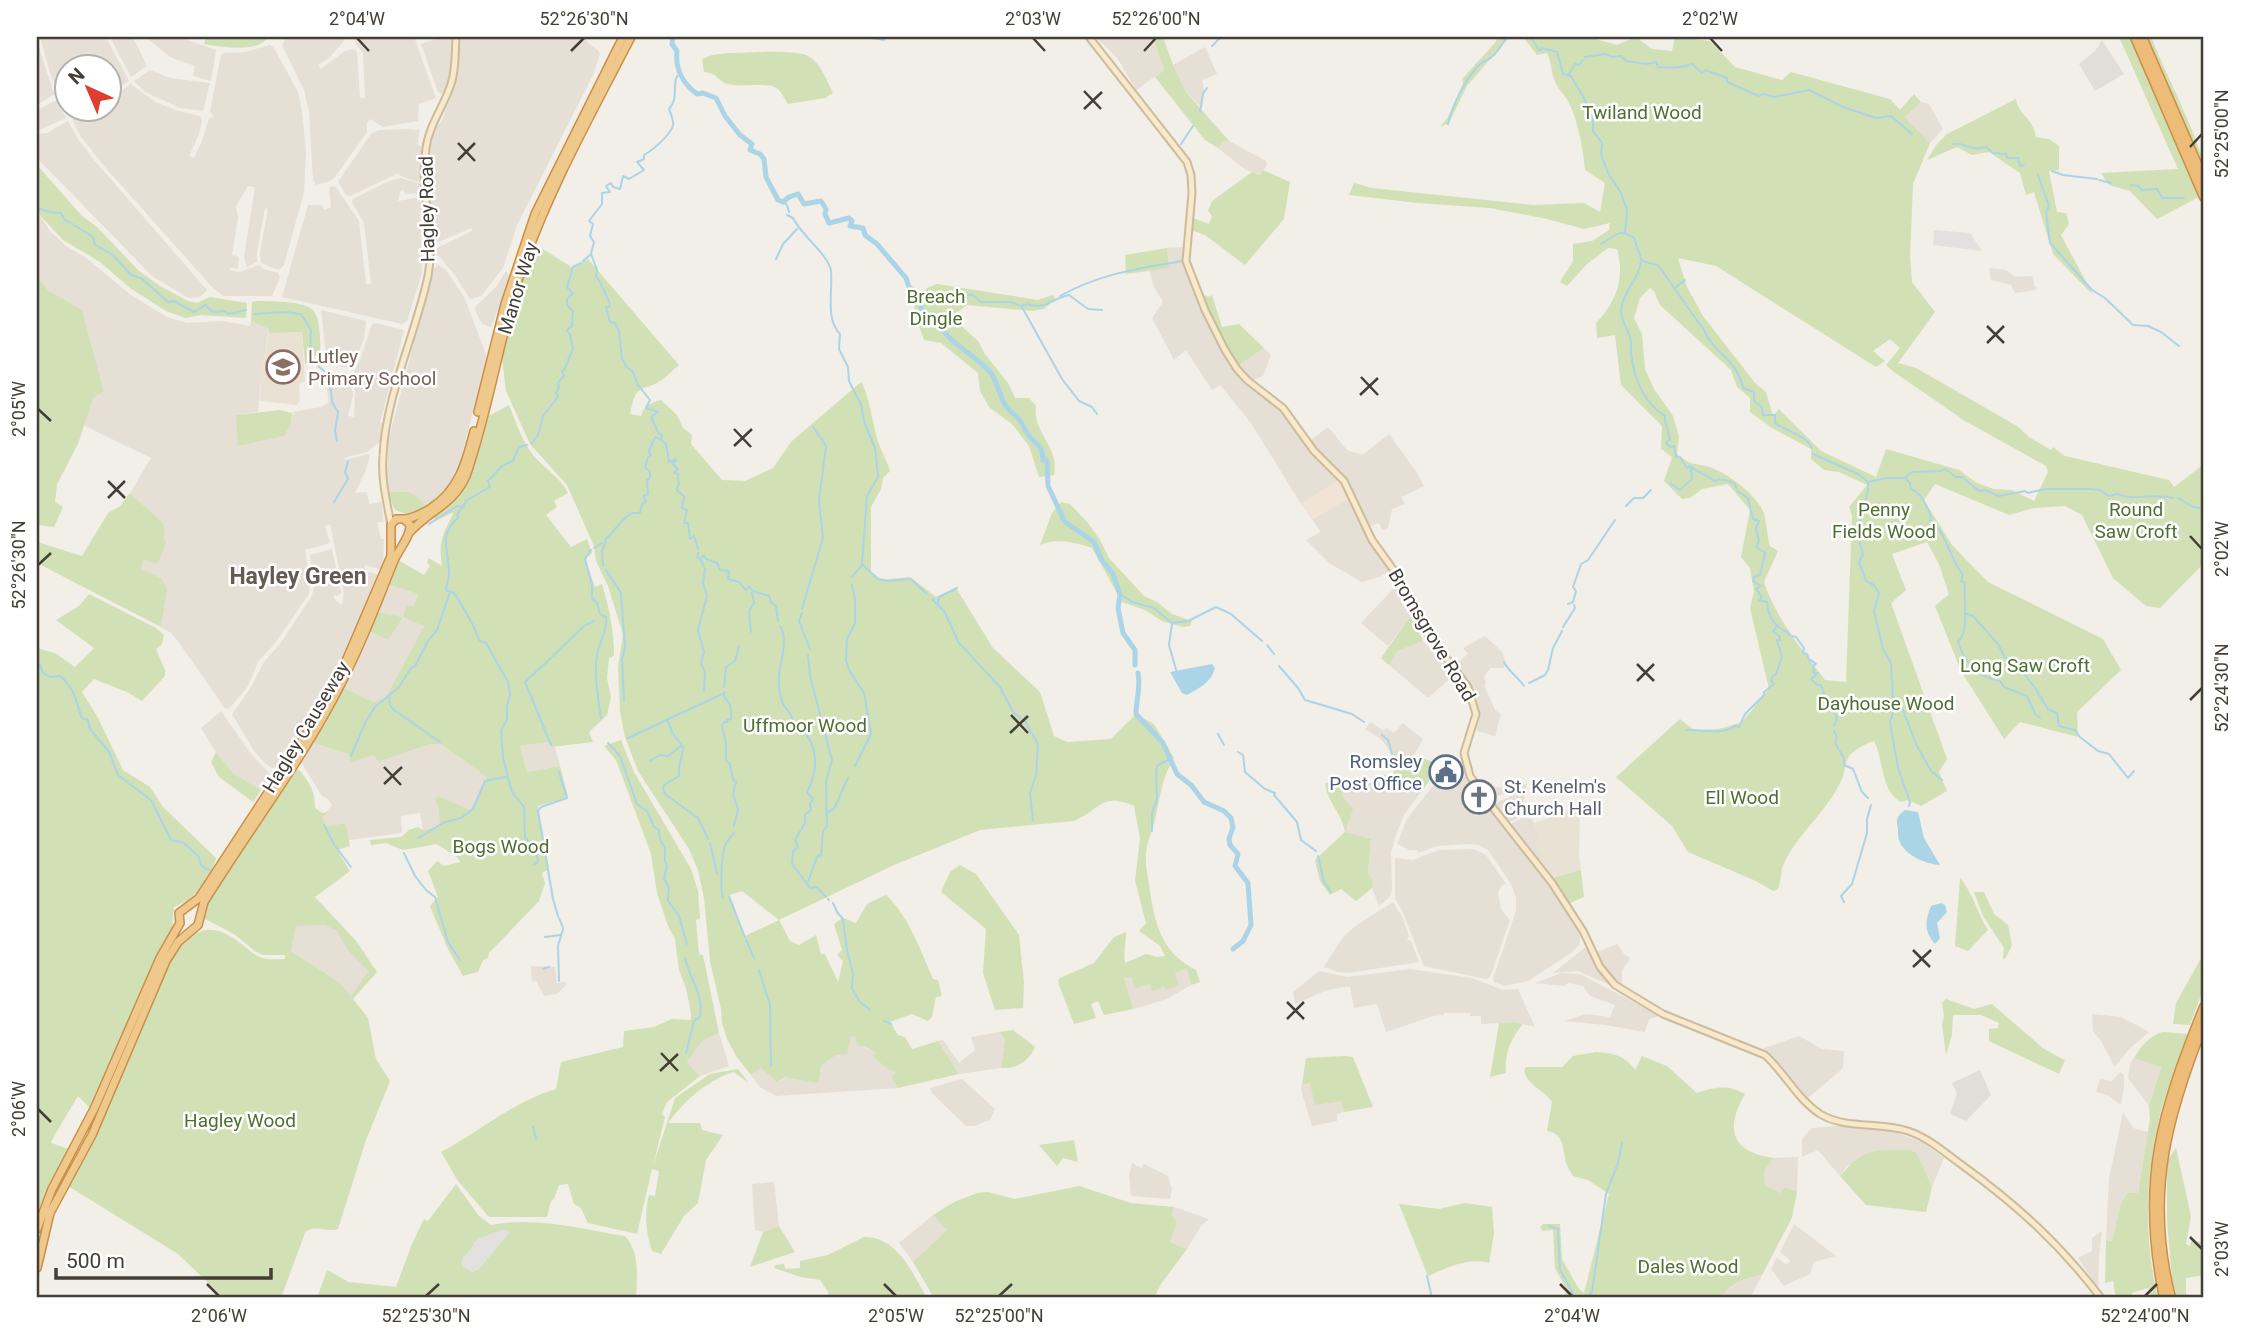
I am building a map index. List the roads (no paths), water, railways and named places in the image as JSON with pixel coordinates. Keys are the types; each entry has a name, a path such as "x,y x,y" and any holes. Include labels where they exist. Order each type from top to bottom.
{"highway":[{"name":"Manor Way","path":"402,519 415,517 440,502 460,477 505,304 535,214 623,37"},
{"name":"Manor Way","path":"408,534 422,519 451,499 466,476 532,240 554,189 631,37"},
{"path":"2135,37 2204,197"},
{"path":"2142,37 2204,180"},
{"path":"402,519 410,525 408,534 398,538 391,528 393,521 402,519"},
{"name":"Hagley Causeway","path":"187,907 199,898 329,696 359,635 387,566 392,549 391,528"},
{"name":"Hagley Causeway","path":"200,914 204,902 298,758 333,699 364,637 397,553 408,534"},
{"path":"37,1229 52,1189 96,1107 160,958 180,923 180,913 187,907 195,909 200,914 200,922 178,942 166,961 92,1135 50,1213 37,1268"},
{"path":"180,923 186,928 194,929"},
{"path":"2164,1298 2154,1236 2156,1164 2166,1111 2204,1007"},
{"path":"2171,1298 2164,1264 2159,1208 2164,1152 2175,1100 2204,1023"}],"main road":[{"name":"Hagley Road","path":"391,528 384,495 384,444 428,275 430,257 424,177 426,147 452,83 456,37"},
{"name":"Bromsgrove Road","path":"1089,37 1187,162 1192,192 1186,261 1205,310 1225,350 1247,380 1283,408 1314,451 1344,481 1372,540 1395,572 1426,631 1463,680 1472,697 1476,714 1464,753 1470,775 1569,907 1600,967 1615,985 1646,1006 1765,1055 1806,1102 1824,1116 1846,1123 1890,1126 1908,1131 1940,1149 2002,1194 2047,1234 2101,1298"},
{"path":"387,505 402,519"}],"water":[{"path":"1212,664 1215,668 1211,678 1187,695 1182,693 1170,672"},
{"path":"1905,810 1918,812 1924,838 1940,865 1916,858 1905,850 1898,838 1897,820"},
{"path":"1941,903 1945,905 1947,912 1937,923 1940,938 1935,944 1927,930 1927,921 1931,906"}],"waterway":[{"path":"673,37 672,44 677,51 677,64 684,81 697,94 703,93 716,98 725,116 740,135 752,144 750,150 764,159 766,177 778,200 783,202 798,194 804,204 821,201 829,223 849,218 852,221 850,226 863,228 865,235 877,244 906,278 909,287 920,294 921,311 927,315 932,314 934,324 940,324 949,337 991,373 1005,405 1041,448 1043,460 1047,461 1048,486 1065,522 1094,542 1101,559 1113,574 1120,594 1118,608 1123,633 1135,650 1135,665"},
{"path":"867,37 884,40"},
{"path":"1212,46 1221,37"},
{"path":"1448,124 1469,77 1480,64 1494,55 1508,37"},
{"path":"1531,37 1539,50 1542,48 1557,52 1563,74 1571,76 1584,98 1593,120 1593,131 1602,143 1601,154 1608,173 1621,193 1627,210 1625,233 1619,233 1601,244"},
{"path":"1585,57 1606,54 1612,57 1621,56 1626,61 1645,64 1656,62 1658,67 1692,64 1702,73 1706,70 1727,78 1727,82 1759,96 1764,94 1774,97 1809,90 1843,107 1876,118 1891,116 1912,134"},
{"path":"1569,74 1575,64 1579,65 1583,60"},
{"path":"603,566 602,551 606,539 626,517 632,513 640,513 642,504 646,501 643,496 648,494 647,480 650,478 650,471 645,468 648,457 651,456 649,451 654,439 656,437 661,440 662,436 651,417 658,412 646,408 650,400 622,359 619,331 615,323 610,322 606,307 610,304 596,276 597,270 591,254 594,242 590,236 593,224 589,221 602,204 602,193 610,192 606,186 611,183 613,187 620,189 623,176 629,179 644,170 637,162 644,159 644,155 671,130 673,122 669,109 674,101 677,76"},
{"path":"1200,112 1203,94 1207,88"},
{"path":"1181,144 1193,126"},
{"path":"1953,144 1986,147 1993,153 2006,154 2007,158 2018,158 2020,166 2024,165"},
{"path":"2052,171 2097,179"},
{"path":"2038,175 2049,206 2046,212 2050,243 2092,290 2105,298 2133,325 2148,326 2179,346"},
{"path":"2099,180 2111,183"},
{"path":"2131,185 2142,190 2157,189 2162,198 2184,198"},
{"path":"783,202 789,212"},
{"path":"37,208 61,213 64,219 93,237 95,245 113,255 131,275 141,278 168,302 174,301 194,312 205,305 213,312 224,311 228,314 246,310"},
{"path":"787,215 793,218 829,265 831,312 835,328 840,334 839,349 848,367 849,381 861,405 875,448 878,477 867,496 862,565 852,577"},
{"path":"776,259 783,244 797,229"},
{"path":"1625,233 1634,238 1642,261 1657,265 1661,269 1709,339 1734,367 1743,388 1754,392 1754,401 1762,407 1763,415 1775,415 1775,423 1800,436 1812,448"},
{"path":"583,261 590,255"},
{"path":"1060,296 1104,277 1182,261"},
{"path":"1641,262 1624,298 1621,311 1630,338 1637,381 1645,397 1665,416 1670,439 1666,443 1670,447 1674,446 1676,457 1680,457 1687,468 1690,466 1714,481 1729,481 1735,484 1736,488"},
{"path":"573,349 567,330 572,326 573,311 567,305 567,299 573,294 567,287 573,267 581,263"},
{"path":"1675,288 1685,280"},
{"path":"920,294 952,299 971,294 981,302 1011,302 1021,306 1043,305 1069,295 1088,309 1102,310"},
{"path":"1022,307 1062,379 1079,401 1092,407 1097,414"},
{"path":"254,314 301,314 311,330 310,354"},
{"path":"532,443 538,435 543,416 558,397 558,383 564,376 562,371 572,351"},
{"path":"314,362 326,373 332,402 338,412 335,431 337,441"},
{"path":"802,609 823,538 819,500 826,446 813,427"},
{"path":"661,440 666,444 669,462 676,459 672,463 678,469 674,473 678,474 679,485 676,489 684,497 682,508 687,510 684,523 688,523 690,539 694,536 698,549"},
{"path":"527,445 519,447 513,461 502,466 488,481 490,487 467,500 457,515 459,517 448,530 446,543 449,573 446,590 454,593 479,640 486,643 508,682 510,695 507,719 501,730 503,758 512,792 524,807 525,837 536,850 538,861 534,865"},
{"path":"1813,454 1858,474 1867,481"},
{"path":"334,502 348,479 345,472 348,461"},
{"path":"1670,483 1680,490 1692,479 1691,468"},
{"path":"1942,780 1931,771 1917,746 1901,705 1893,697 1891,663 1883,649 1874,611 1879,593 1874,585 1866,581 1859,562 1863,554 1857,534 1868,482 1905,478 1912,472 1945,469 1956,477 1962,477 1979,491 1985,490 1999,496 2045,489 2091,489 2100,490 2109,496 2117,494 2173,498"},
{"path":"1905,478 1911,489 1924,501 1931,517 1930,521 1944,538 1963,575 1961,581 1965,583 1965,623 1958,642 1964,656 1979,673 2027,696 2035,714 2040,718"},
{"path":"1626,506 1634,498 1643,498 1651,490"},
{"path":"1737,491 1748,498 1753,519 1759,521 1756,528 1759,541 1756,547 1765,553 1760,575 1756,576"},
{"path":"2178,498 2193,507 2204,508"},
{"path":"429,524 457,506 464,507"},
{"path":"1568,604 1573,602 1576,591 1573,587 1581,564 1588,560 1615,520"},
{"path":"594,548 602,543"},
{"path":"591,550 585,559 592,585 592,598 597,603 600,614 606,617 606,627 596,662 601,718"},
{"path":"698,553 697,557 700,559 704,555 706,559 717,563 720,570 729,571 728,579 739,582 746,590 749,587 769,596 776,606 778,621"},
{"path":"700,559 705,569 703,583 707,596 698,630 704,652 701,663 705,673 704,691"},
{"path":"863,565 878,579 911,579 927,594"},
{"path":"606,570 621,593 625,648 622,659 624,701"},
{"path":"1754,577 1753,581 1761,586 1756,589 1762,597 1759,600 1767,602 1772,620 1789,635 1796,637 1804,648 1803,653 1807,654 1810,662 1811,660 1816,664 1813,666 1814,673 1818,673 1811,679 1821,685 1824,693 1822,695 1830,703 1837,718 1834,726"},
{"path":"852,585 855,623 847,639 846,661 864,693 871,734 855,766"},
{"path":"938,604 939,597 957,588"},
{"path":"351,756 375,707 399,687 437,630 450,592"},
{"path":"751,632 749,611 754,603 752,593"},
{"path":"1120,594 1132,602 1154,608 1172,623 1188,621 1216,607 1231,614 1262,641"},
{"path":"932,599 944,611 959,643 1000,687 1013,712 1025,721 1038,744 1036,775 1030,793 1033,821"},
{"path":"1563,627 1575,608 1574,605"},
{"path":"802,613 799,621 810,649"},
{"path":"1967,614 1973,616 1998,644 2005,658 2015,662 2048,709 2057,713 2059,726 2075,730 2098,751 2109,754 2128,778 2134,771"},
{"path":"553,656 584,626 594,621"},
{"path":"1172,624 1169,645 1177,673"},
{"path":"780,626 784,638 779,679 781,698 793,723 808,736 815,760 807,792 813,799 811,810 805,815 805,823 795,840 798,847 793,851 792,864 810,888 817,887 826,897"},
{"path":"1687,730 1718,731 1739,727 1745,714 1774,684 1771,681 1782,657 1777,640 1780,640 1780,637 1773,631 1777,626"},
{"path":"1529,683 1545,675 1553,648 1562,631"},
{"path":"1267,645 1274,654"},
{"path":"724,687 726,667 735,661 739,646"},
{"path":"808,655 810,676 832,760 826,782 827,826 823,831 821,855 817,857 808,882"},
{"path":"551,658 525,682 551,745"},
{"path":"1504,662 1524,686"},
{"path":"37,664 41,666 42,672 50,677 60,676 69,686 82,718 88,720 90,729 109,752 118,775 151,800 171,840 184,843 199,857 202,866 210,870"},
{"path":"1279,666 1305,700 1352,714 1364,722"},
{"path":"1138,673 1136,714 1163,743 1177,774 1191,785"},
{"path":"724,692 731,709 731,719 724,722 722,727 726,743 726,761 730,764 736,782 733,794 738,809 734,826"},
{"path":"628,738 722,694"},
{"path":"389,696 394,710 440,742"},
{"path":"1896,704 1890,722 1898,768 1909,806"},
{"path":"667,720 683,747 679,776 664,785 663,789 666,795 698,818 708,839"},
{"path":"1834,731 1837,738 1835,743 1844,758 1844,765 1853,769 1862,792 1868,798"},
{"path":"1218,734 1224,745"},
{"path":"1382,735 1388,740 1392,754"},
{"path":"608,743 620,756 637,804 647,811 654,827 659,830 660,840 665,847 667,866 664,878 669,888 668,901 679,916 687,944"},
{"path":"650,761 660,755 668,756 681,746"},
{"path":"1238,752 1243,755 1245,772 1265,789 1275,793 1297,822 1301,840 1316,851"},
{"path":"1152,831 1152,814 1157,798 1156,770 1158,765 1170,759"},
{"path":"558,916 538,811 541,807 567,798 559,772"},
{"path":"418,838 445,822 461,818 473,809 485,781 506,777"},
{"path":"826,813 834,809 848,778"},
{"path":"1192,786 1204,802 1224,811 1231,818 1233,827 1230,845 1238,854 1235,866 1248,883 1251,925 1243,941 1233,949"},
{"path":"1844,902 1841,896 1852,884 1867,833 1871,805"},
{"path":"324,825 335,846 351,867"},
{"path":"723,898 723,853 734,833"},
{"path":"710,843 717,873"},
{"path":"404,853 415,876 435,897 448,942 460,960"},
{"path":"1318,856 1324,882 1331,892"},
{"path":"729,897 745,937"},
{"path":"833,903 843,919 853,974 852,989 860,1002 870,1010"},
{"path":"559,918 563,928"},
{"path":"559,981 558,946 563,929"},
{"path":"545,937 561,935"},
{"path":"746,940 754,958"},
{"path":"685,958 701,1009 700,1017 694,1021 686,1053"},
{"path":"543,969 549,967"},
{"path":"759,970 770,1005 771,1066"},
{"path":"884,1021 891,1024"},
{"path":"533,1127 536,1139"},
{"path":"1587,1298 1592,1292 1606,1194 1618,1163 1622,1143"},
{"path":"1549,1226 1558,1229 1560,1270 1573,1293 1572,1298"},
{"path":"1427,1276 1432,1298"}],"place":[{"name":"Lutley Primary School","path":"283,367"},
{"name":"Romsley Post Office","path":"1446,772"},
{"name":"St. Kenelm's Church Hall","path":"1479,797"}],"district":[{"name":"Hayley Green","path":"298,576"}],"park label":[{"name":"Twiland Wood","path":"1642,112"},
{"name":"Breach Dingle","path":"936,307"},
{"name":"Penny Fields Wood","path":"1884,520"},
{"name":"Round Saw Croft","path":"2136,520"},
{"name":"Long Saw Croft","path":"2025,665"},
{"name":"Dayhouse Wood","path":"1886,703"},
{"name":"Uffmoor Wood","path":"805,725"},
{"name":"Ell Wood","path":"1742,797"},
{"name":"Bogs Wood","path":"501,846"},
{"name":"Hagley Wood","path":"240,1120"},
{"name":"Dales Wood","path":"1688,1266"}]}
